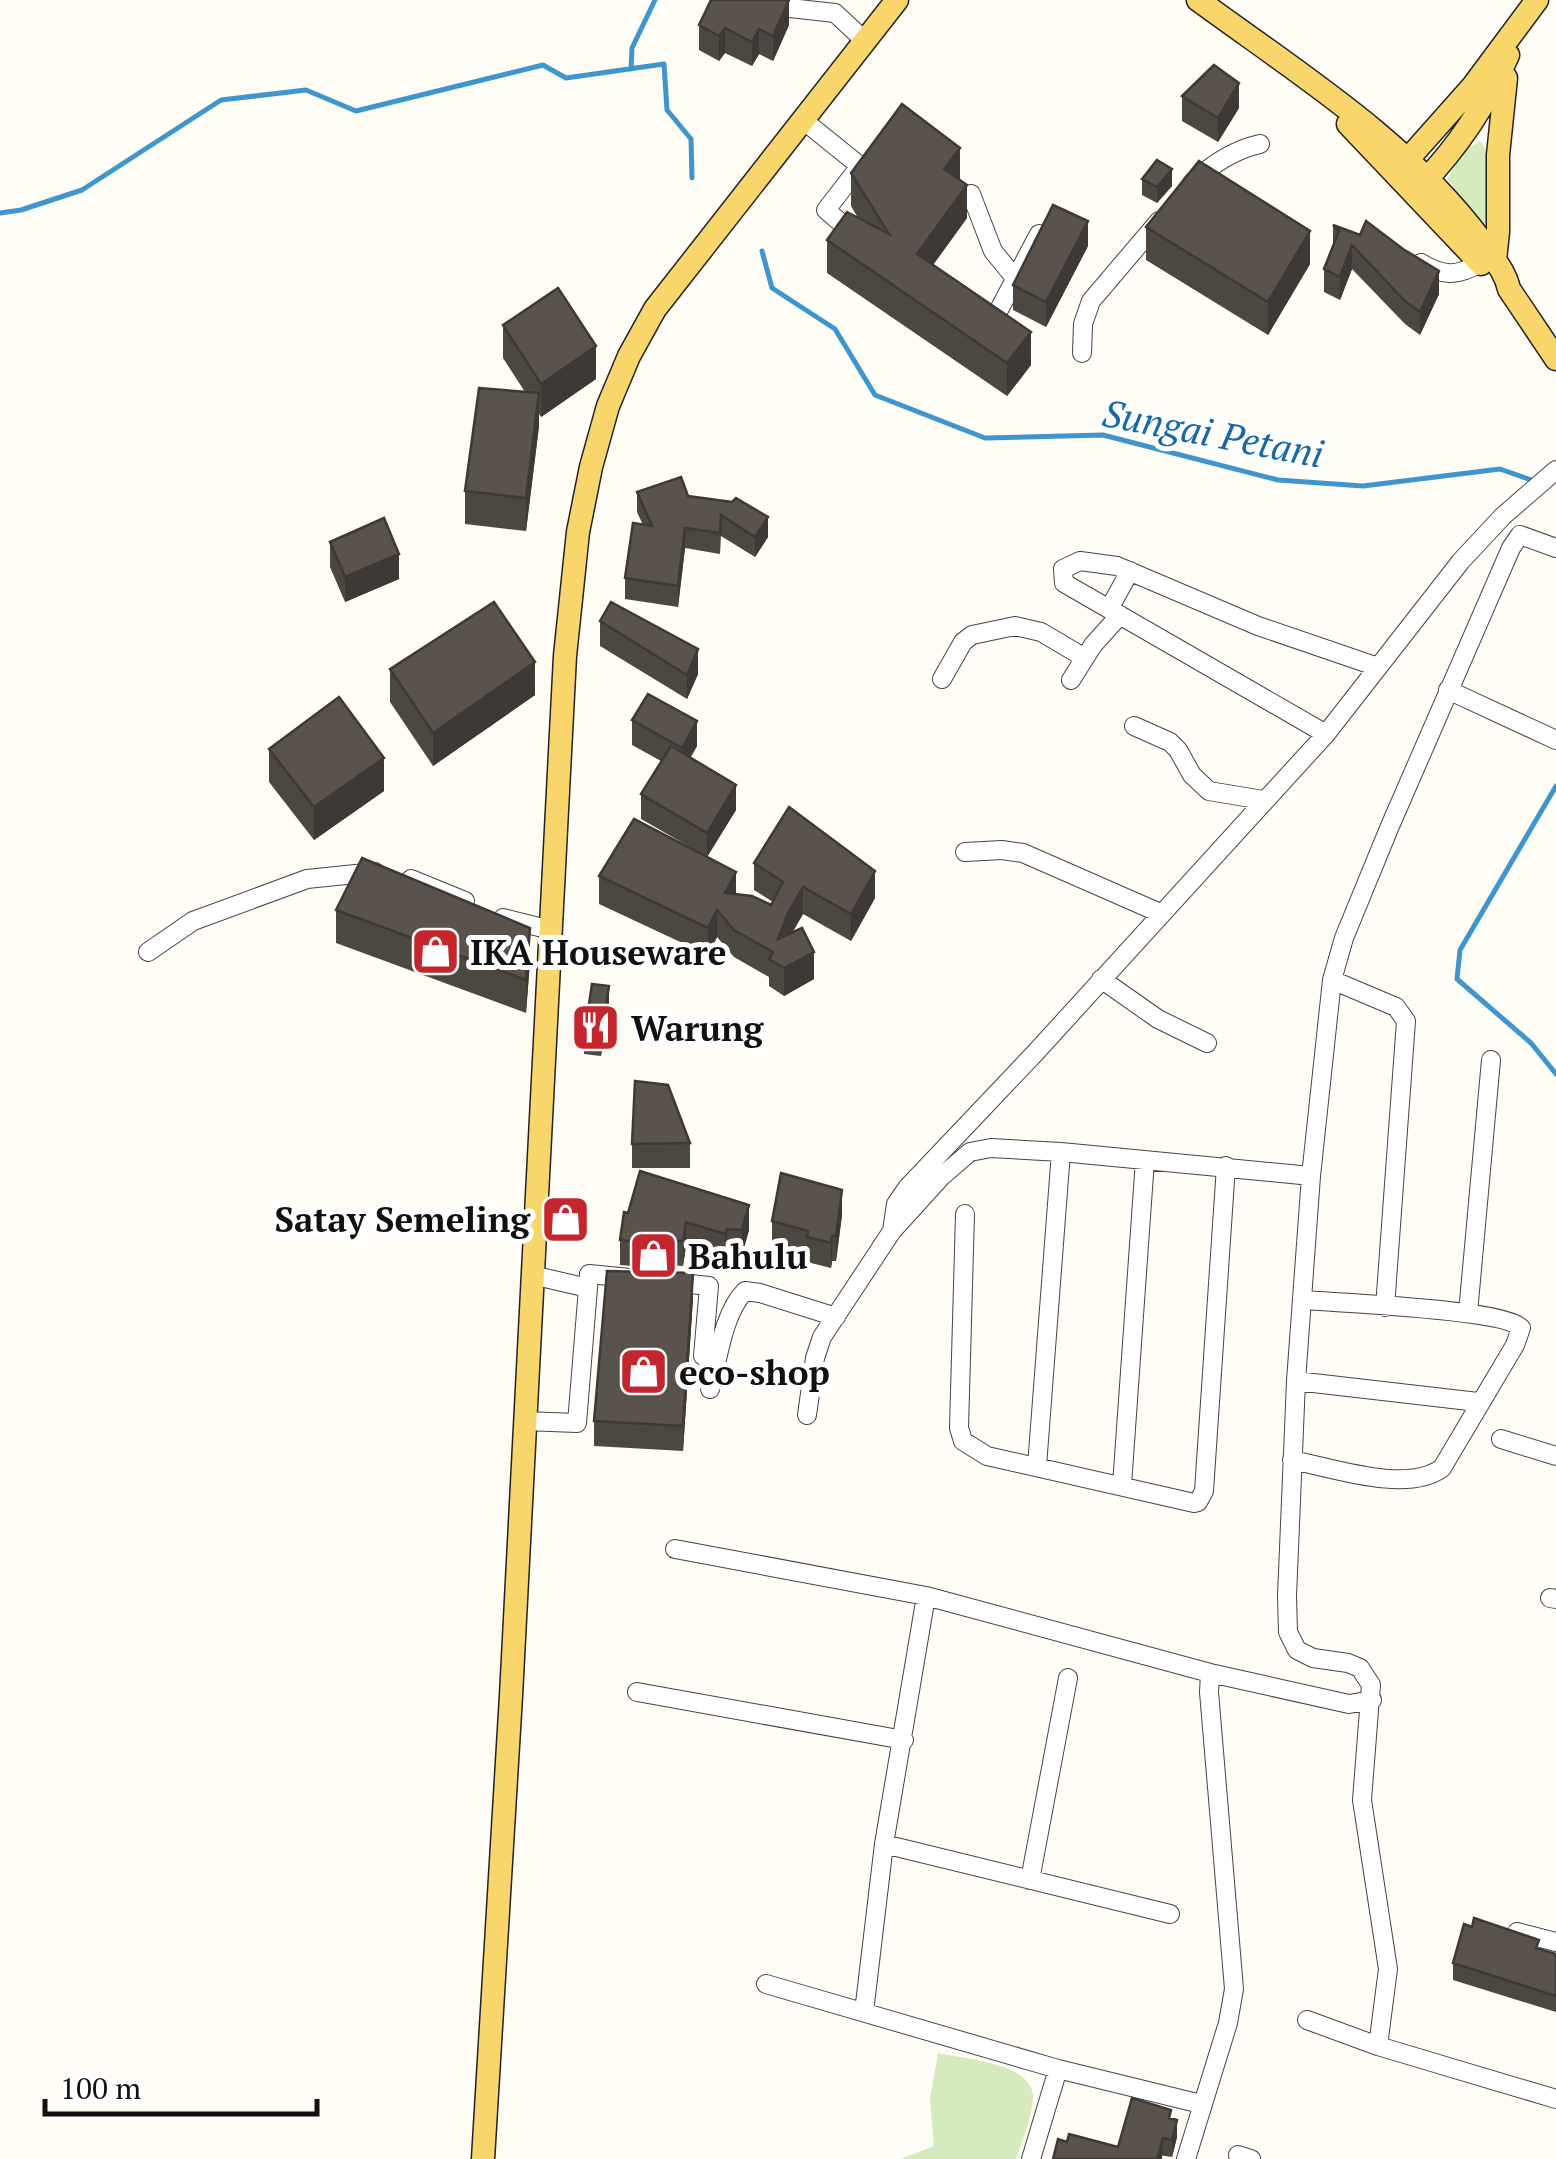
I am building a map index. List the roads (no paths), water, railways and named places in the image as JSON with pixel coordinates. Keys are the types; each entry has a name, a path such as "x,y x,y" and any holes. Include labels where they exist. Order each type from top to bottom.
{"main road":[{"path":"483,2159 564,656 578,532 599,432 629,356 655,309 897,0"},
{"path":"1198,0 1314,86 1422,184 1488,261 1497,283 1508,290 1556,359"},
{"path":"1402,166 1473,86 1532,6"},
{"path":"1422,184 1460,142 1489,98 1532,6"},
{"path":"1488,261 1498,232 1498,155 1510,50"}],"street":[{"path":"790,8 835,13 866,41"},
{"path":"803,120 860,166 826,210 856,236"},
{"path":"1082,353 1083,324 1091,301 1178,196 1210,166 1242,148 1260,144"},
{"path":"971,194 993,251 1015,278"},
{"path":"992,323 1038,234"},
{"path":"1403,252 1448,275 1488,261"},
{"path":"892,1231 896,1204 907,1188 1326,734 1461,561 1508,511 1554,472"},
{"path":"1508,511 1520,535 1556,548"},
{"path":"1378,2046 1388,1969 1362,1800 1371,1685 1360,1668 1304,1655 1288,1632 1292,1460 1311,1176 1332,980 1344,938 1448,690 1520,535"},
{"path":"1326,734 1064,584 1064,569 1069,564 1090,561 1130,571 1258,626 1378,668"},
{"path":"1071,680 1114,612 1130,571"},
{"path":"942,679 963,642 972,635 1016,626 1041,632 1085,658"},
{"path":"1448,690 1556,740"},
{"path":"1134,726 1170,742 1200,784 1209,790 1263,800"},
{"path":"964,852 1024,853 1160,913"},
{"path":"148,952 193,921 307,879 371,872 402,876 523,925 550,930"},
{"path":"1100,979 1158,1020 1207,1042"},
{"path":"1332,980 1396,1007 1406,1021 1385,1307"},
{"path":"1468,1313 1491,1060"},
{"path":"807,1415 817,1350 836,1317 892,1231 941,1177 970,1152 991,1148 1061,1152 1311,1176"},
{"path":"1036,1466 1061,1152"},
{"path":"1122,1486 1145,1160"},
{"path":"965,1214 959,1428 963,1441 978,1453 1198,1502 1204,1491 1226,1166"},
{"path":"524,1421 577,1423 589,1274 708,1286 703,1356"},
{"path":"532,1275 588,1288"},
{"path":"710,1389 730,1319 745,1292 760,1293 836,1317"},
{"path":"1292,1460 1403,1481 1431,1476 1442,1468 1515,1345 1521,1328 1510,1320 1468,1313 1304,1300"},
{"path":"1296,1381 1478,1402"},
{"path":"1501,1439 1556,1456"},
{"path":"675,1549 926,1596 1210,1673 1349,1704 1372,1700"},
{"path":"864,2012 884,1844 926,1596"},
{"path":"1186,2159 1228,2023 1234,1989 1208,1692 1210,1673"},
{"path":"1030,1880 1068,1678"},
{"path":"637,1692 904,1740"},
{"path":"884,1844 1170,1914"},
{"path":"1517,1932 1556,1942"},
{"path":"766,1984 1058,2069 1201,2104"},
{"path":"1307,2020 1378,2046 1556,2099"},
{"path":"1032,2159 1058,2069"}],"waterway":[{"path":"631,69 632,48 655,0"},
{"name":"Sungai Petani","path":"0,213 82,190 221,100 306,90 356,111 543,65 566,78 664,64 667,110 691,139 692,178"},
{"name":"Sungai Petani","path":"762,251 772,288 835,329 875,395 985,438 1103,435 1278,480 1363,486 1500,469 1534,481"},
{"name":"Sungai Petani","path":"1556,786 1460,950 1457,979 1531,1043 1556,1074"}],"place":[{"name":"IKA Houseware","path":"435,952"},
{"name":"Warung","path":"596,1028"},
{"name":"Satay Semeling","path":"565,1219"},
{"name":"Bahulu","path":"653,1256"},
{"name":"eco-shop","path":"644,1372"}]}
